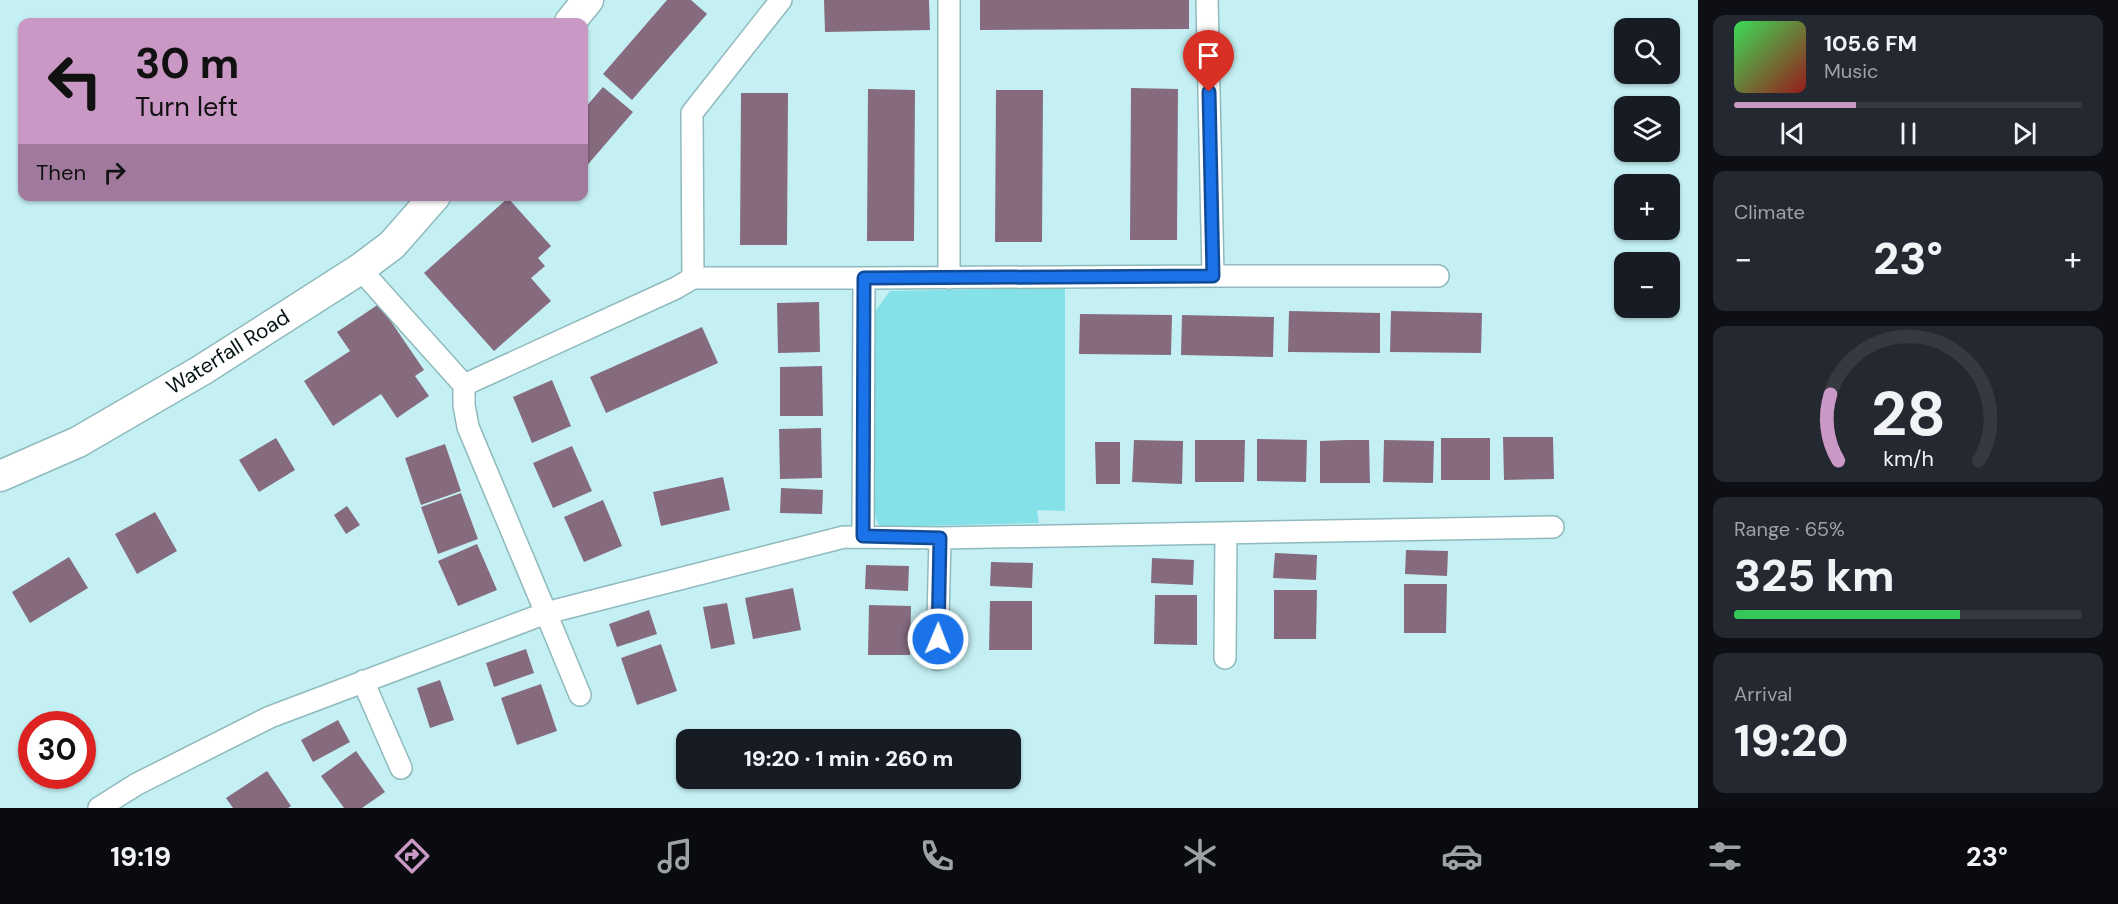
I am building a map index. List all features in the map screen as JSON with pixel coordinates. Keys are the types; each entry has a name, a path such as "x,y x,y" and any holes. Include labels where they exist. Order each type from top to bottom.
{"street":[{"path":"573,18 588,0"},
{"path":"693,278 692,113 781,0"},
{"path":"949,0 949,278"},
{"path":"1207,0 1213,276"},
{"name":"Waterfall Road","path":"0,476 87,436 202,370 360,269 392,245 431,201"},
{"path":"360,269 464,385 464,405 468,427 580,695"},
{"path":"464,385 676,288 693,278 1438,276"},
{"path":"863,536 864,278"},
{"path":"99,808 137,784 250,726 546,613 832,540 863,536 940,538 1553,527"},
{"path":"1225,657 1226,533"},
{"path":"937,659 940,538"},
{"path":"363,681 401,768"}],"shaded area":[{"path":"1065,288 1065,511 1037,510 1039,523 880,527 875,517 874,313 890,291"}],"building":[{"path":"667,0 691,0 707,14 632,100 603,74"},
{"path":"824,0 929,0 930,30 825,32"},
{"path":"980,0 1189,0 1189,29 980,30"},
{"path":"603,87 633,112 588,164 588,104"},
{"path":"1131,88 1178,89 1177,240 1130,240"},
{"path":"868,89 915,90 914,241 867,241"},
{"path":"996,90 1043,90 1042,242 995,242"},
{"path":"741,93 788,93 787,245 740,245"},
{"path":"505,201 511,201 551,246 538,258 545,266 531,278 551,301 494,351 424,273"},
{"path":"819,302 820,352 778,353 777,303"},
{"path":"379,304 424,370 415,376 429,396 397,418 381,394 333,426 304,381 350,351 337,332"},
{"path":"1289,311 1380,313 1380,353 1288,352"},
{"path":"1391,311 1482,313 1481,353 1390,352"},
{"path":"1080,314 1172,315 1171,355 1079,354"},
{"path":"1182,315 1274,317 1273,357 1181,355"},
{"path":"702,327 718,363 606,413 590,377"},
{"path":"822,366 823,416 780,416 780,367"},
{"path":"552,380 571,426 532,443 513,397"},
{"path":"821,428 822,478 780,479 779,429"},
{"path":"1503,437 1553,437 1554,479 1504,480"},
{"path":"276,438 295,470 259,492 239,460"},
{"path":"1441,438 1490,438 1490,480 1441,480"},
{"path":"1257,439 1307,440 1306,482 1257,481"},
{"path":"1134,440 1183,441 1182,484 1132,482"},
{"path":"1195,440 1245,440 1244,482 1195,482"},
{"path":"1369,440 1370,483 1320,483 1320,441"},
{"path":"1384,440 1434,441 1433,483 1383,482"},
{"path":"1095,442 1120,442 1120,484 1096,484"},
{"path":"445,444 461,491 421,505 405,458"},
{"path":"572,446 592,491 553,508 533,463"},
{"path":"723,477 730,510 661,526 653,492"},
{"path":"781,488 823,490 822,514 780,513"},
{"path":"461,493 478,539 438,554 421,507"},
{"path":"603,500 622,546 584,562 564,517"},
{"path":"347,506 360,525 346,534 334,515"},
{"path":"155,512 177,551 137,574 115,534"},
{"path":"477,544 497,590 458,606 438,561"},
{"path":"1406,550 1448,551 1447,576 1405,574"},
{"path":"1275,553 1317,555 1316,580 1273,578"},
{"path":"69,557 88,588 30,623 12,592"},
{"path":"1152,558 1194,560 1193,585 1151,583"},
{"path":"991,562 1033,563 1032,588 990,586"},
{"path":"866,565 909,566 908,591 865,589"},
{"path":"1404,584 1447,584 1446,633 1404,633"},
{"path":"793,588 801,630 753,639 745,598"},
{"path":"1274,590 1317,590 1316,639 1274,639"},
{"path":"1155,595 1197,595 1197,645 1154,644"},
{"path":"990,601 1032,601 1032,650 989,650"},
{"path":"727,603 735,644 711,649 703,607"},
{"path":"869,605 911,606 910,655 868,655"},
{"path":"649,610 657,634 617,647 609,624"},
{"path":"661,644 677,691 637,705 621,658"},
{"path":"526,649 534,673 494,687 486,663"},
{"path":"440,680 454,720 430,728 417,688"},
{"path":"541,684 557,731 517,745 501,698"},
{"path":"338,720 350,742 313,762 301,740"},
{"path":"356,751 385,792 362,808 344,808 321,776"},
{"path":"267,771 291,806 288,808 233,808 226,798"}],"route":[{"path":"938,639 940,538 863,536 864,278 1213,276 1209,92"}]}
